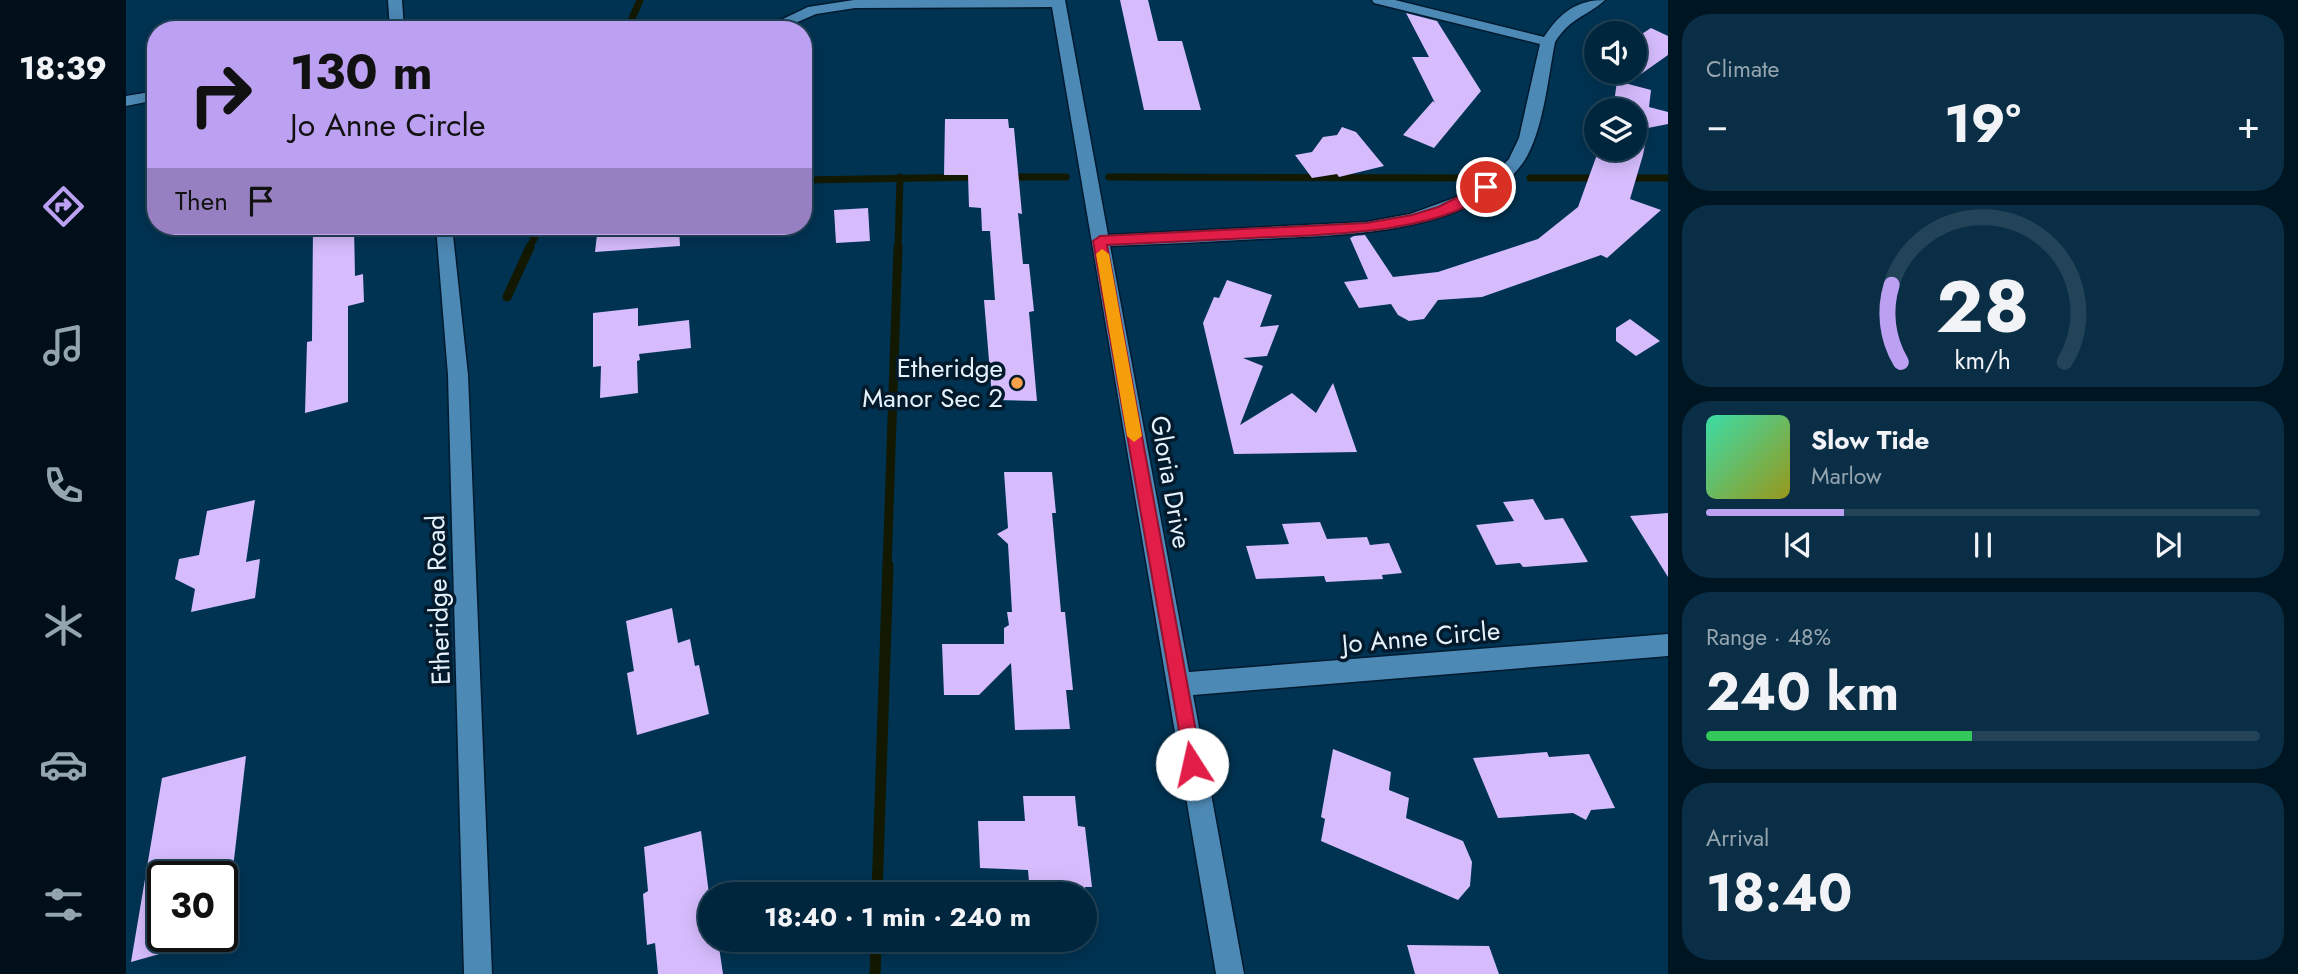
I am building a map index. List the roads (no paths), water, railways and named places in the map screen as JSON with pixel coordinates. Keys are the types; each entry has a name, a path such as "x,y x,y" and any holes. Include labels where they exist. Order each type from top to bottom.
{"street":[{"path":"395,0 396,21"},
{"path":"1379,0 1548,42"},
{"path":"1100,241 1366,228 1413,219 1471,198 1502,176 1516,161 1527,138 1548,42 1555,30 1570,15 1598,0"},
{"path":"788,21 813,10 845,5 1058,1"},
{"name":"Gloria Drive","path":"1058,1 1230,974"},
{"path":"126,101 147,97"},
{"name":"Etheridge Road","path":"445,235 458,375 478,974"},
{"name":"Jo Anne Circle","path":"1178,685 1668,645"}],"waterway":[{"path":"631,21 640,0"},
{"path":"900,178 981,177"},
{"path":"1007,177 1066,177"},
{"path":"1109,177 1470,178"},
{"path":"812,180 900,178"},
{"path":"898,249 900,178"},
{"path":"1530,178 1601,178"},
{"path":"1623,178 1668,178"},
{"path":"529,249 536,235"},
{"path":"507,297 530,247"},
{"path":"887,567 898,247"},
{"path":"877,882 888,565"},
{"path":"875,974 876,952"}],"place":[{"name":"Etheridge Manor Sec 2","path":"1017,383"}]}
